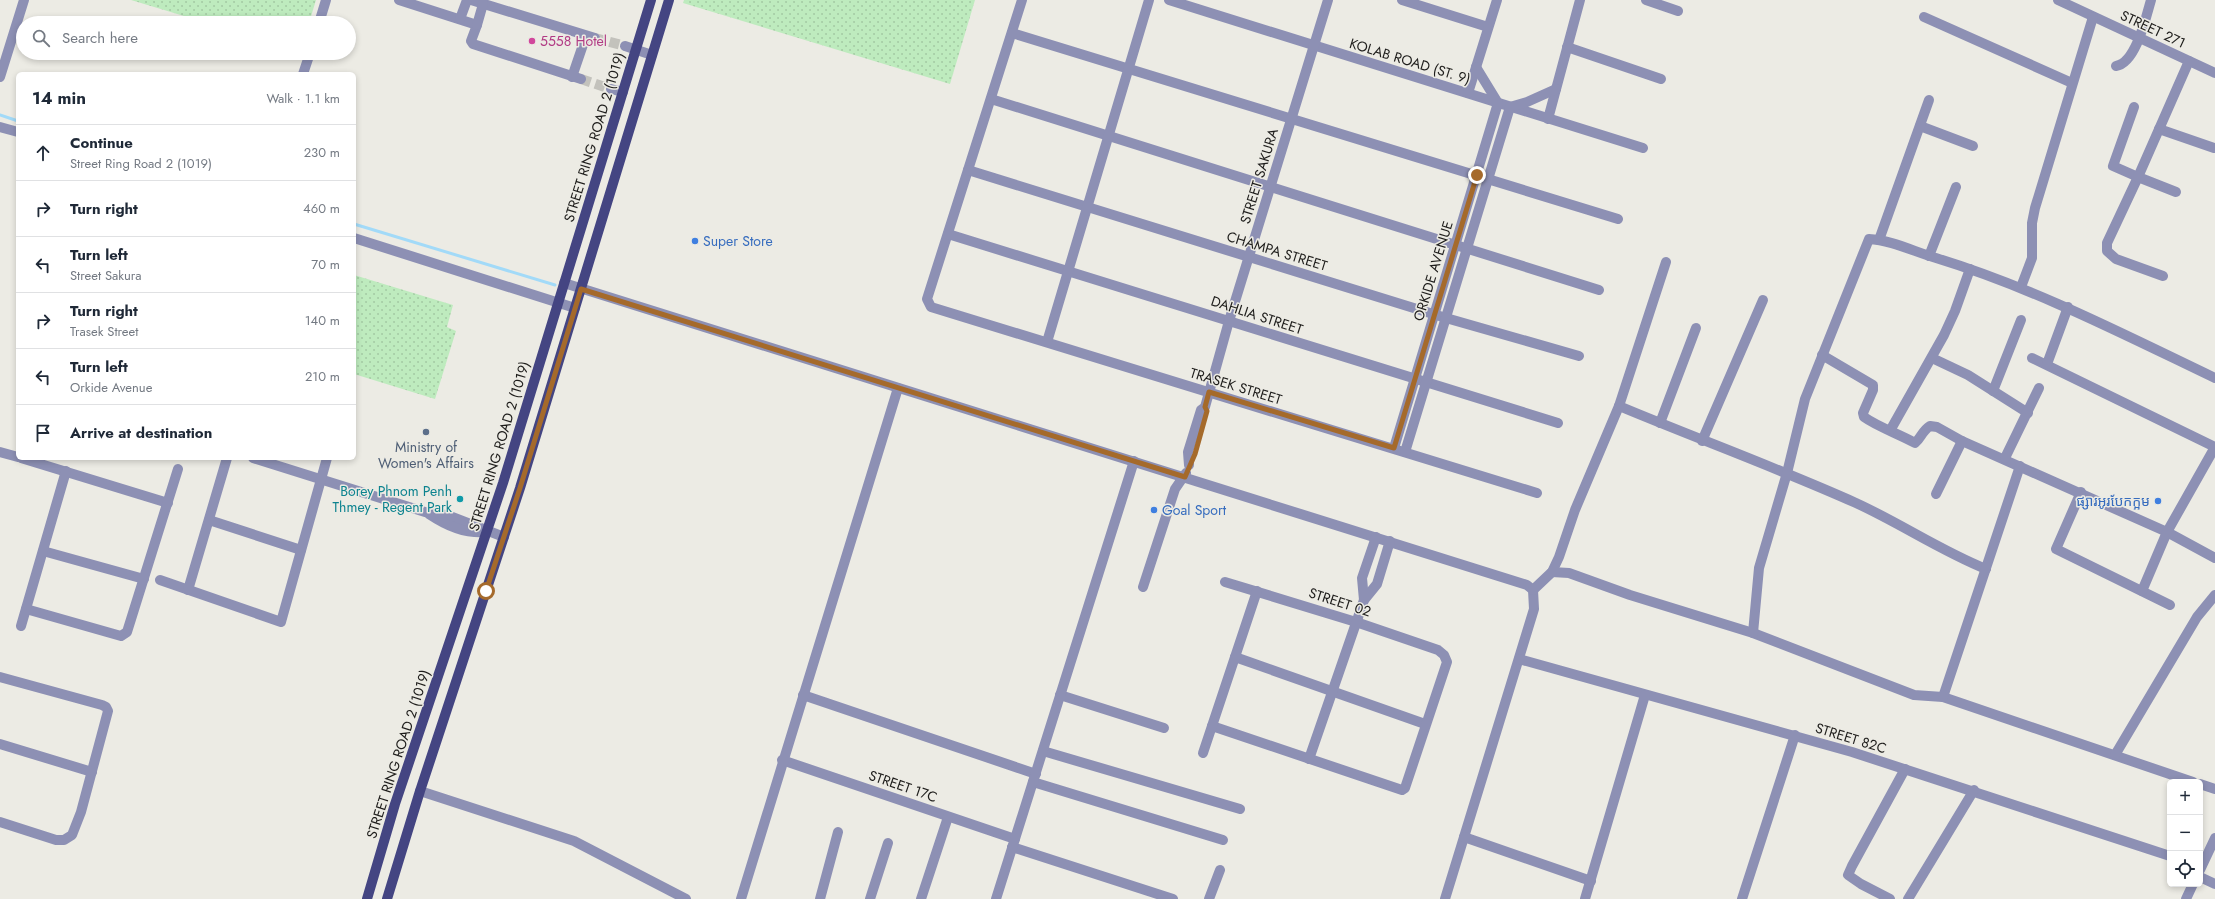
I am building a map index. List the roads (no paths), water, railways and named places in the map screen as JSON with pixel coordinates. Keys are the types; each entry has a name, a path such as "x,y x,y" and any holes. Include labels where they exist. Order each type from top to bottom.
{"main road":[{"name":"STREET RING ROAD 2 (1019)","path":"367,899 395,804 487,532 651,0"},
{"path":"387,899 420,791 504,537 669,0"}],"street":[{"path":"19,16 24,0"},
{"path":"321,16 326,0"},
{"path":"399,0 477,25"},
{"path":"460,19 467,0"},
{"path":"471,0 484,4 590,37 577,78 473,44 471,41 484,4"},
{"path":"948,234 1022,0"},
{"path":"1046,342 1149,0"},
{"name":"KOLAB ROAD (ST. 9)","path":"1169,0 1643,148"},
{"name":"STREET SAKURA","path":"1143,587 1175,489 1185,477 1195,454 1207,411 1205,407 1229,321 1328,0"},
{"path":"1402,0 1488,27"},
{"path":"1468,93 1497,0"},
{"path":"1548,119 1580,0"},
{"path":"1646,0 1678,11"},
{"name":"STREET 271","path":"2058,0 2215,72"},
{"path":"2116,66 2123,65 2130,57 2151,0"},
{"path":"1924,17 2072,83"},
{"path":"2021,287 2032,258 2032,223 2035,208 2093,17"},
{"path":"0,78 16,26"},
{"path":"1012,32 1292,117 1618,219"},
{"path":"625,46 652,55"},
{"path":"1567,48 1661,79"},
{"path":"304,72 308,60"},
{"path":"2163,276 2116,259 2107,251 2108,243 2189,61"},
{"path":"1476,67 1498,103"},
{"path":"611,88 623,92"},
{"path":"1510,107 1527,102 1556,89"},
{"path":"991,99 1599,290"},
{"path":"1879,240 1929,100"},
{"name":"ORKIDE AVENUE","path":"1394,448 1498,103"},
{"name":"ORKIDE AVENUE","path":"1405,452 1510,107"},
{"path":"2134,107 2113,166 2176,192"},
{"path":"1920,126 1973,146"},
{"path":"0,127 16,131"},
{"path":"2159,129 2214,148"},
{"name":"CHAMPA STREET","path":"968,170 1446,318 1579,356"},
{"path":"1929,256 1956,187"},
{"name":"DAHLIA STREET","path":"948,234 1426,384 1558,423"},
{"name":"TRASEK STREET","path":"948,234 927,299 931,307 1537,493"},
{"path":"356,239 575,308"},
{"path":"1753,633 1759,568 1787,473 1805,399 1869,239 1879,240 1970,268 2021,287 2068,307 2215,378"},
{"path":"1445,899 1534,609 1533,590 1552,572 1559,557 1575,510 1619,406 1666,262"},
{"path":"1891,429 1932,358 1955,311 1970,268"},
{"path":"564,284 1520,582 1533,590"},
{"path":"1702,441 1763,300"},
{"path":"2047,364 2068,307"},
{"path":"1993,391 2021,320"},
{"path":"1660,423 1696,328"},
{"path":"1822,355 1873,385 1873,390 1863,413 1864,417 1891,429 1915,443 1920,439 1923,430 1930,426 1937,427 1962,441 2005,458 2167,532 2215,558"},
{"path":"1932,358 1968,375 2028,413"},
{"path":"2032,358 2215,447 2167,532 2142,591"},
{"path":"741,899 782,760 898,388"},
{"path":"2005,458 2039,388"},
{"path":"1619,406 1702,441 1787,473 1857,504 1945,550 1986,569"},
{"name":"STREET SAKURA","path":"1189,465 1188,452 1201,410 1205,407"},
{"path":"1936,494 1962,441"},
{"path":"0,452 16,456"},
{"path":"28,460 168,503"},
{"path":"188,590 226,460"},
{"path":"259,460 425,512 447,515 476,525 487,532 504,537"},
{"path":"160,580 281,622 326,460"},
{"path":"996,899 1134,461"},
{"path":"1943,697 2020,466"},
{"path":"26,609 121,636 128,632 178,469"},
{"path":"20,626 66,471"},
{"path":"2081,492 2056,549 2170,604"},
{"path":"209,520 301,550"},
{"path":"1364,600 1362,578 1376,537"},
{"path":"1308,759 1364,600 1377,584 1390,541"},
{"path":"43,551 144,579"},
{"path":"1552,572 1569,573 1753,633 1914,695 1943,697 2184,779"},
{"name":"STREET 02","path":"1225,582 1356,622 1438,650 1444,655 1447,662 1425,724"},
{"path":"1203,753 1257,591"},
{"path":"2115,755 2197,617 2215,595"},
{"path":"1212,726 1402,790 1405,788 1425,724 1235,658"},
{"name":"STREET 82C","path":"1519,659 1644,695 1796,735 1974,790 2167,855"},
{"path":"0,677 106,706 108,711 81,812 72,835 64,840 56,840 0,822"},
{"path":"803,695 1034,778 1223,840"},
{"path":"1060,695 1164,728"},
{"path":"1585,899 1644,695"},
{"path":"1742,899 1796,735"},
{"path":"0,744 92,772"},
{"path":"1043,751 1240,809"},
{"name":"STREET 17C","path":"782,760 948,817 1159,897 1173,899"},
{"path":"1890,899 1861,884 1848,875 1905,769"},
{"path":"2203,785 2215,790"},
{"path":"1908,899 1974,790"},
{"path":"420,791 574,842 686,899"},
{"path":"921,899 948,817"},
{"path":"820,899 838,832"},
{"path":"1464,837 1591,881"},
{"path":"2203,864 2215,838"},
{"path":"870,899 888,843"},
{"path":"1209,899 1220,870"},
{"path":"2203,878 2215,884"},
{"path":"2186,899 2192,887"}],"waterway":[{"path":"0,115 16,120"},
{"path":"356,225 555,285"}],"tunnel":[{"path":"595,38 625,46"},
{"path":"581,79 611,89"}],"place":[{"name":"5558 Hotel","path":"532,41"},
{"name":"Super Store","path":"695,241"},
{"name":"Ministry of Women's Affairs","path":"426,432"},
{"name":"Borey Phnom Penh Thmey - Regent Park","path":"460,499"},
{"name":"ផ្សារអូរបែកក្អម","path":"2158,501"},
{"name":"Goal Sport","path":"1154,510"}]}
